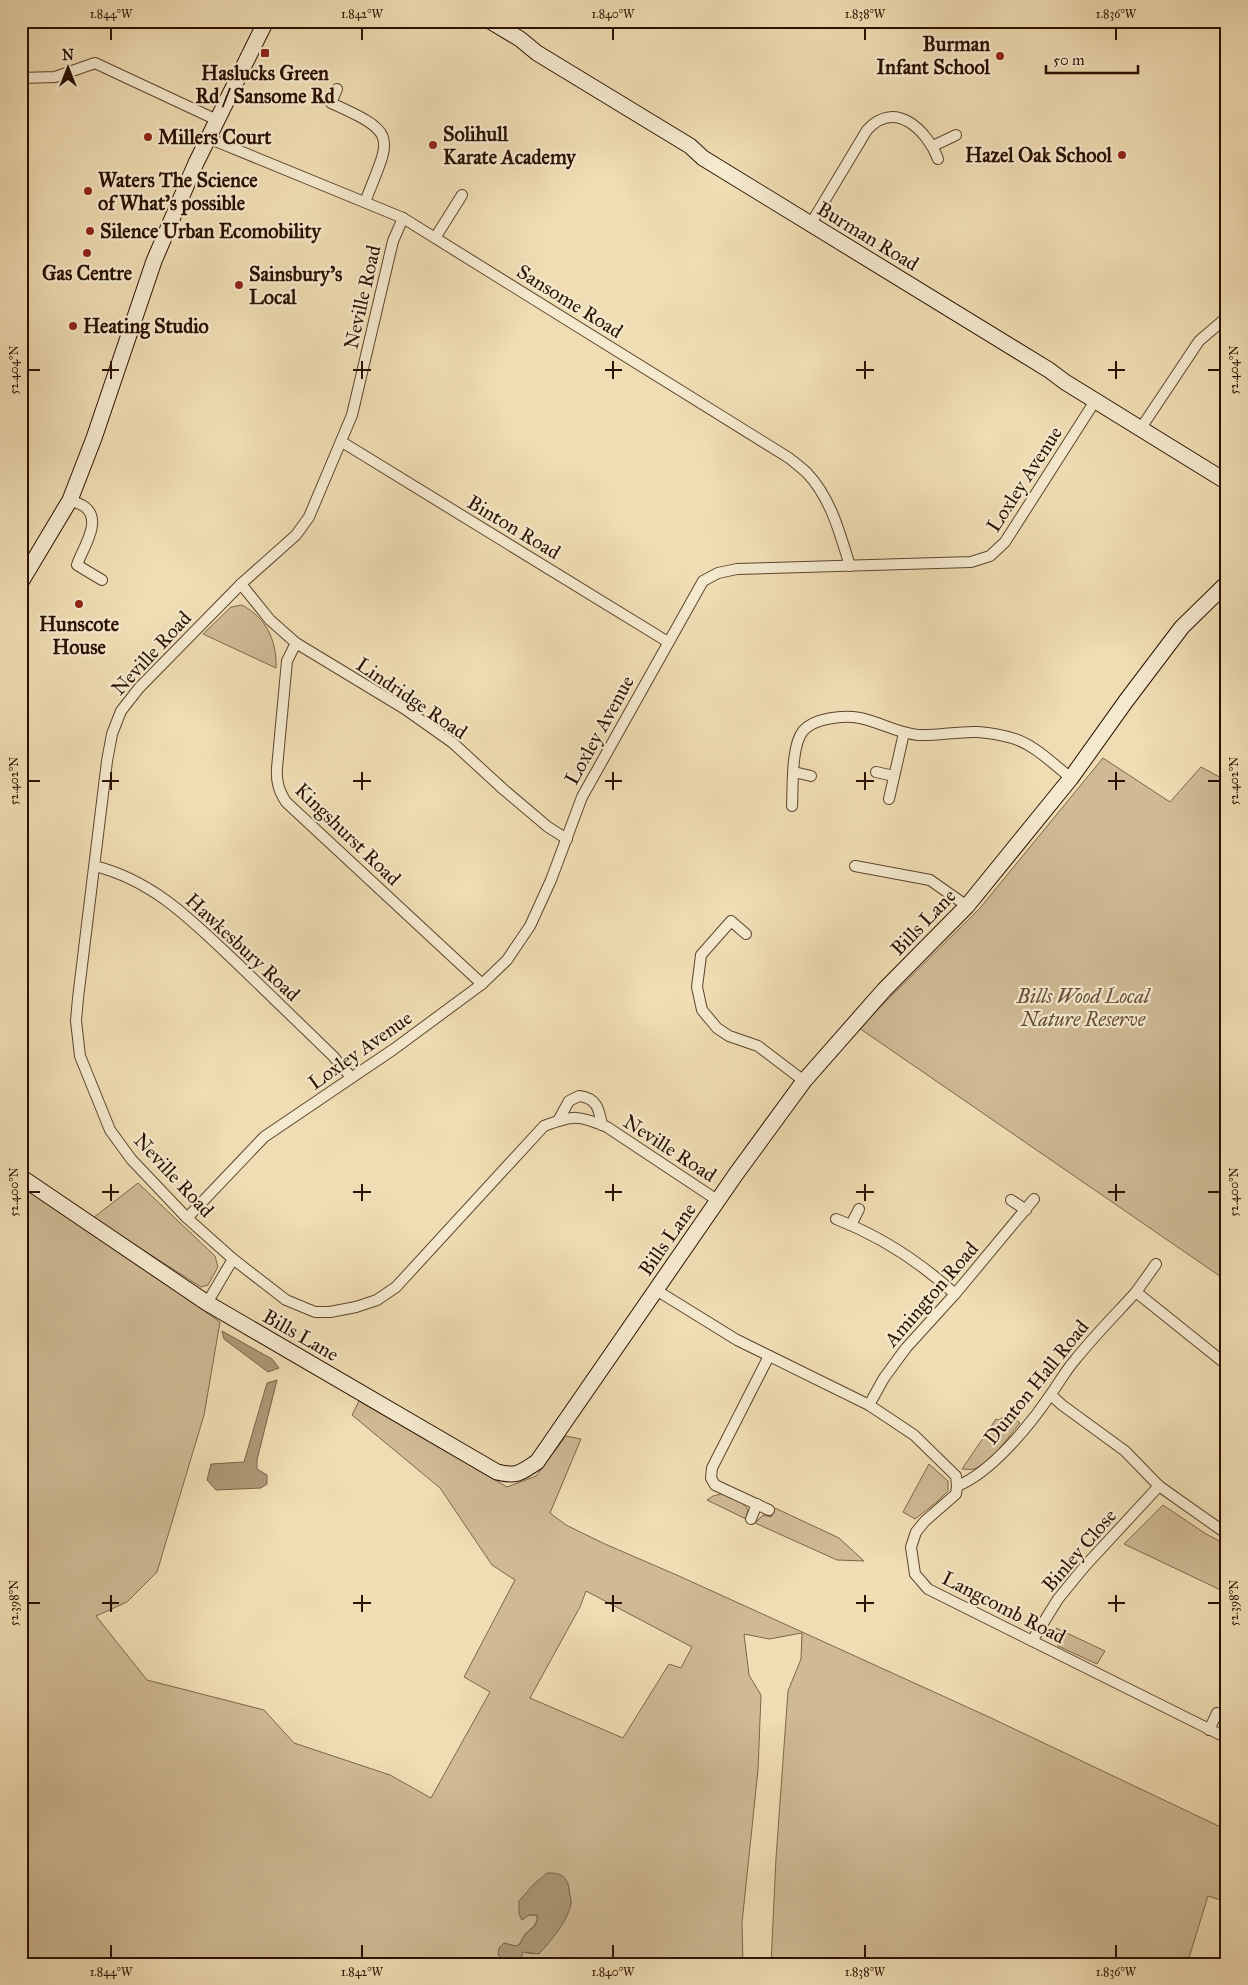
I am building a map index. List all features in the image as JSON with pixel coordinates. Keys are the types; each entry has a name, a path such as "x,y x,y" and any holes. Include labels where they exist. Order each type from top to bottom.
{"street":[{"path":"21,582 70,500 94,438 154,261 208,138 266,21"},
{"name":"Burman Road","path":"490,21 520,38 537,53 690,146 703,158 1049,370 1227,482"},
{"path":"21,78 55,77 96,63 217,120"},
{"path":"336,89 331,103 359,115 375,125 385,138 384,153 365,202"},
{"path":"810,224 867,130 875,121 883,117 905,120 922,131 933,146 938,159"},
{"path":"933,146 956,134"},
{"name":"Sansome Road","path":"208,138 402,218 789,458 808,474 821,493 837,523 850,566"},
{"path":"435,238 462,194"},
{"name":"Neville Road","path":"402,218 394,241 352,415 309,518 296,534 241,584 139,688 121,711 112,734 107,761 76,1021 80,1056 110,1130 131,1159 187,1218 233,1259 286,1300 315,1312 330,1312 356,1307 377,1300 396,1287 544,1126 558,1121 587,1118 602,1125 718,1200"},
{"path":"1140,428 1199,341 1227,317"},
{"name":"Loxley Avenue","path":"187,1218 264,1137 394,1049 482,984 507,960 530,926 551,880 582,797 703,581 718,573 737,570 971,562 990,556 1005,542 1096,400"},
{"name":"Binton Road","path":"342,442 668,642"},
{"path":"70,500 85,507 92,523 77,565 102,580"},
{"name":"Bills Lane","path":"21,1177 207,1303 497,1472 514,1475 537,1462 718,1200 804,1082 884,990 967,906 1071,778 1182,627 1227,583"},
{"name":"Lindridge Road","path":"241,584 270,620 296,643 405,709 453,743 548,827 567,839"},
{"name":"Kingshurst Road","path":"296,643 287,661 276,780 279,792 286,802 482,984"},
{"path":"792,806 796,749 802,732 812,724 827,718 859,718 904,733 937,736 978,732 1012,738 1033,749 1071,778"},
{"path":"889,799 904,733"},
{"path":"794,772 812,776"},
{"path":"876,772 894,776"},
{"name":"Hawkesbury Road","path":"95,866 119,872 153,891 193,921 334,1056 351,1077"},
{"path":"855,866 930,880 967,906"},
{"path":"746,934 731,921 702,955 697,987 702,1010 718,1028 729,1036 758,1046 804,1082"},
{"name":"Neville Road","path":"558,1121 569,1101 579,1096 595,1102 602,1125"},
{"path":"1011,1200 1026,1210"},
{"name":"Amington Road","path":"870,1405 884,1378 906,1348 955,1294 1034,1200"},
{"path":"852,1225 859,1208"},
{"path":"836,1219 852,1225 886,1243 934,1275 955,1294"},
{"path":"207,1303 233,1259"},
{"name":"Dunton Hall Road","path":"957,1486 967,1482 987,1468 1015,1440 1051,1395 1074,1360 1136,1292 1156,1264"},
{"path":"656,1290 737,1340 870,1405 914,1435 956,1476 957,1486"},
{"path":"1136,1292 1227,1365"},
{"path":"769,1356 712,1468 711,1478 715,1484 769,1510"},
{"path":"1051,1395 1125,1451 1159,1486 1227,1534"},
{"name":"Langcomb Road","path":"957,1486 956,1494 924,1521 916,1532 911,1548 916,1574 928,1589 1227,1738"},
{"name":"Binley Close","path":"1032,1641 1058,1599 1085,1566 1159,1486"},
{"path":"750,1519 757,1504"},
{"path":"1209,1730 1218,1713"}],"green space":[{"path":"242,605 258,616 264,623 272,639 276,668 203,634 231,607"},
{"name":"Bills Wood Local Nature Reserve","path":"1103,758 1170,802 1201,767 1227,781 1227,1281 859,1028 980,908"},
{"path":"138,1183 215,1256 218,1267 208,1285 201,1287 93,1218"},
{"path":"21,1186 220,1322 204,1415 157,1572 127,1602 96,1616 147,1680 264,1710 294,1743 390,1775 431,1798 490,1692 464,1677 515,1580 492,1565 440,1488 352,1415 359,1401 507,1487 536,1476 566,1436 581,1439 550,1513 566,1525 989,1717 1227,1830 1227,1902 1208,1896 1187,1964 771,1964 776,1858 788,1691 801,1659 802,1633 769,1639 744,1634 749,1675 761,1695 758,1770 742,1923 743,1964 634,1964 625,1960 623,1964 522,1964 520,1961 523,1952 533,1954 568,1911 571,1904 568,1883 527,1893 519,1901 529,1915 537,1915 537,1919 517,1946 504,1943 506,1961 512,1964 21,1964","holes":["586,1591 692,1647 681,1668 669,1664 623,1738 530,1698 580,1607"]},
{"path":"1008,1413 1020,1423 1005,1442 993,1456 980,1466 973,1469 962,1469 996,1419 999,1420"},
{"path":"929,1464 948,1481 948,1491 915,1519 903,1512"},
{"path":"721,1494 743,1504 748,1510 746,1519 707,1500"},
{"path":"1163,1505 1206,1534 1227,1545 1227,1593 1124,1544"},
{"path":"775,1508 839,1538 864,1561 837,1560 755,1523 763,1515 771,1517"},
{"path":"1056,1628 1105,1651 1097,1664 1058,1646 1055,1638"}],"shaded area":[{"path":"222,1331 272,1359 279,1368 268,1372 224,1339"},
{"path":"277,1380 257,1460 257,1469 267,1475 267,1484 261,1488 216,1490 207,1480 211,1464 244,1462 267,1383"},
{"path":"547,1873 559,1874 567,1881 571,1901 569,1911 558,1931 539,1954 523,1952 520,1961 522,1964 512,1964 498,1955 499,1948 504,1943 516,1946 520,1944 525,1934 535,1926 538,1918 537,1915 529,1915 522,1920 519,1914 519,1901"}],"place":[{"name":"Haslucks Green Rd / Sansome Rd","path":"265,53"},
{"name":"Burman Infant School","path":"1000,56"},
{"name":"Millers Court","path":"148,137"},
{"name":"Solihull Karate Academy","path":"433,145"},
{"name":"Hazel Oak School","path":"1122,155"},
{"name":"Waters The Science of What's possible","path":"88,191"},
{"name":"Silence Urban Ecomobility","path":"90,231"},
{"name":"Gas Centre","path":"87,253"},
{"name":"Sainsbury's Local","path":"239,285"},
{"name":"Heating Studio","path":"73,326"},
{"name":"Hunscote House","path":"79,604"}]}
